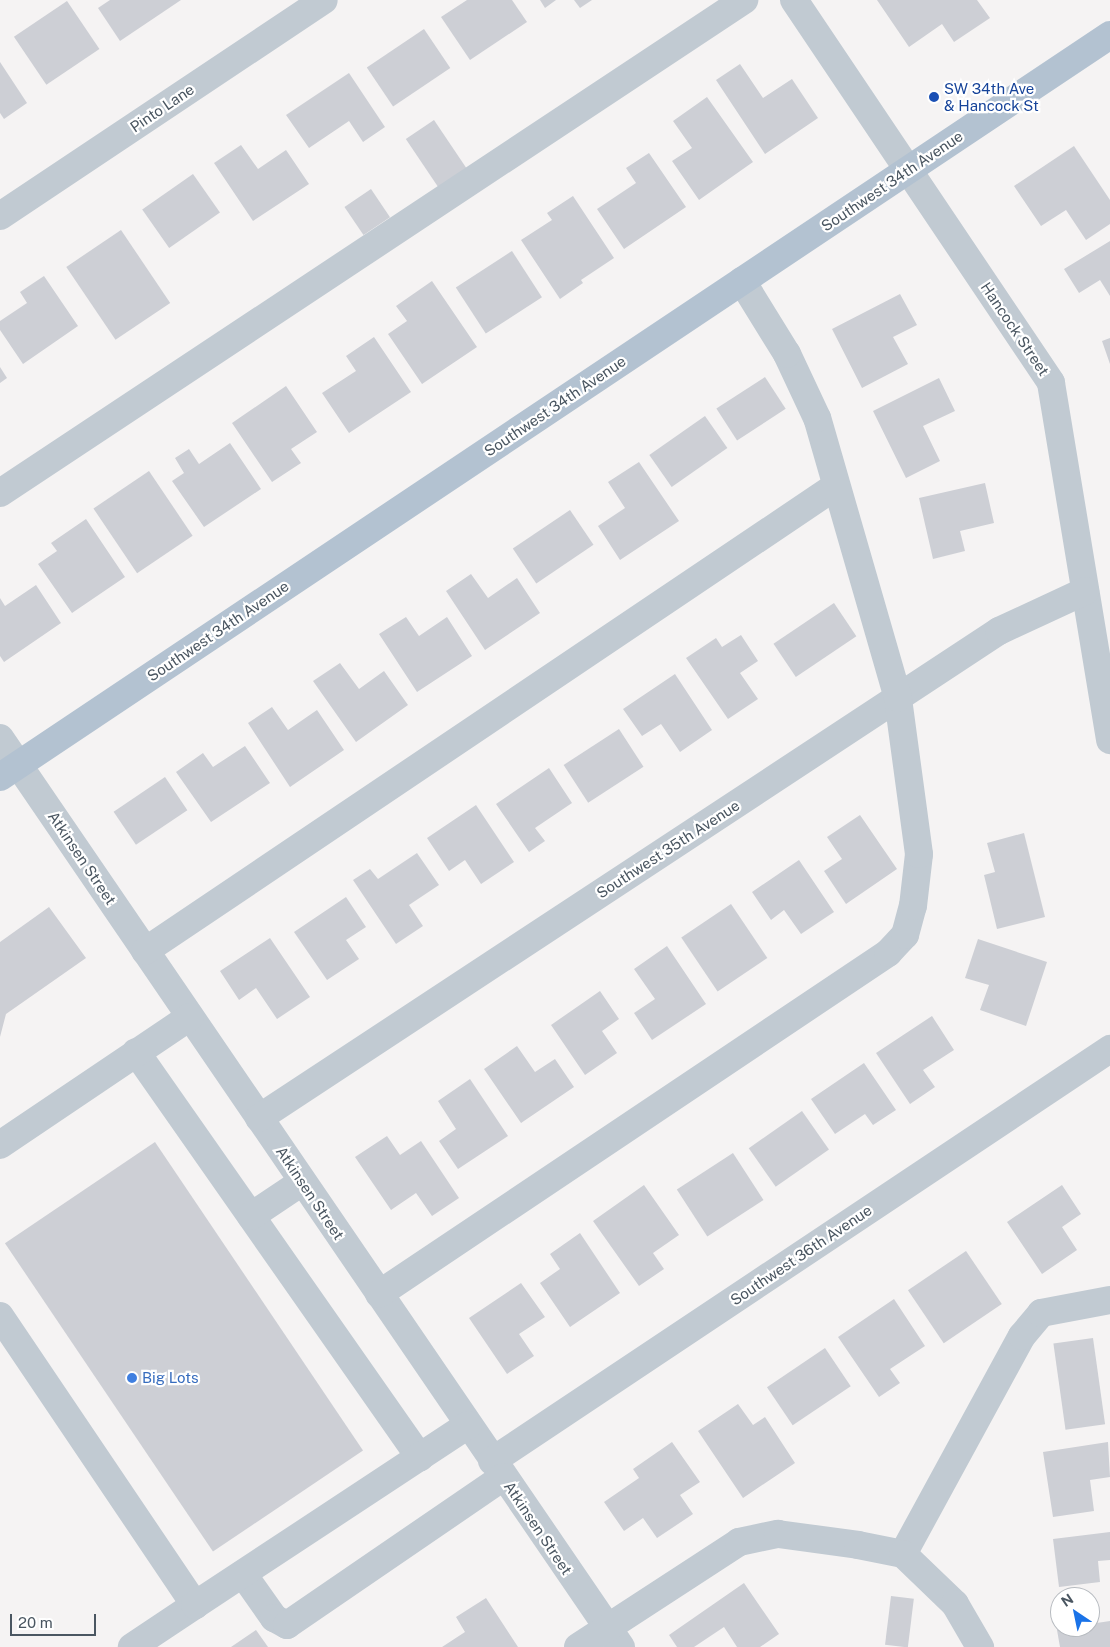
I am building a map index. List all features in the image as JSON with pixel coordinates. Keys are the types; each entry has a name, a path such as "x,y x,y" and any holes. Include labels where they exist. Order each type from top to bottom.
{"main road":[{"name":"Southwest 34th Avenue","path":"9,771 1110,36"}],"street":[{"name":"Pinto Lane","path":"0,216 324,0"},
{"path":"0,493 744,0"},
{"name":"Hancock Street","path":"794,0 1051,383 1110,740"},
{"path":"379,1294 888,953 905,935 913,906 919,854 898,698 817,418 786,354 742,281"},
{"path":"145,951 836,486"},
{"name":"Southwest 35th Avenue","path":"259,1118 999,631 1085,591"},
{"name":"Atkinsen Street","path":"0,738 9,771 145,951 614,1637"},
{"path":"0,1145 190,1017"},
{"name":"Southwest 36th Avenue","path":"243,1574 274,1618 287,1624 498,1469 1110,1049"},
{"path":"136,1052 420,1458"},
{"path":"251,1216 302,1182"},
{"path":"903,1554 1027,1330 1041,1313 1110,1300"},
{"path":"2,1324 196,1605"},
{"path":"132,1647 468,1425"},
{"path":"578,1647 614,1637 739,1542 778,1534 858,1545 903,1554 955,1604 980,1647"}],"building":[{"path":"110,0 181,0 120,41 98,8"},
{"path":"467,0 512,0 527,22 470,60 441,17"},
{"path":"540,0 556,0 545,8"},
{"path":"574,0 592,0 580,8"},
{"path":"877,0 977,0 990,18 954,42 942,24 909,47"},
{"path":"67,1 99,49 46,85 14,37"},
{"path":"424,29 450,68 393,107 367,68"},
{"path":"0,62 27,103 4,119 0,113"},
{"path":"740,64 763,98 792,79 818,118 765,154 716,80"},
{"path":"349,73 385,127 363,142 349,121 309,148 286,115"},
{"path":"707,97 753,162 699,200 672,161 692,148 673,121"},
{"path":"434,120 467,169 439,188 406,139"},
{"path":"241,145 258,169 286,150 309,184 253,221 214,163"},
{"path":"1074,146 1110,200 1110,224 1086,240 1066,210 1041,226 1014,186"},
{"path":"649,153 686,207 624,249 597,209 636,183 626,168"},
{"path":"193,174 220,213 169,248 142,210"},
{"path":"371,189 390,217 363,235 344,207"},
{"path":"573,196 614,258 581,280 583,283 560,299 521,240 552,220 547,213"},
{"path":"121,230 170,303 115,340 66,267"},
{"path":"1110,241 1110,296 1100,280 1079,293 1064,269"},
{"path":"512,251 542,297 486,334 456,287"},
{"path":"44,276 78,326 23,364 0,330 0,321 27,303 20,292"},
{"path":"432,281 477,347 422,384 388,334 407,321 396,306"},
{"path":"900,294 917,325 893,337 908,364 862,388 832,329"},
{"path":"374,337 411,392 349,433 322,393 356,371 346,356"},
{"path":"1110,338 1110,364 1102,341"},
{"path":"0,367 7,378 0,383"},
{"path":"765,377 786,409 737,440 716,409"},
{"path":"939,378 955,411 923,426 940,461 906,478 873,411"},
{"path":"286,386 317,432 291,449 301,463 272,482 232,423"},
{"path":"705,416 727,448 672,487 649,455"},
{"path":"230,443 261,489 204,527 172,481 184,473 175,458 189,449 199,464"},
{"path":"639,462 679,521 620,560 598,526 625,508 608,482"},
{"path":"149,471 193,536 137,573 93,508"},
{"path":"985,483 994,523 960,531 965,551 933,559 919,498"},
{"path":"570,510 593,545 536,583 513,549"},
{"path":"86,519 125,577 72,613 38,564 57,551 51,543"},
{"path":"471,574 488,598 517,578 540,613 485,650 446,591"},
{"path":"36,585 61,623 4,662 0,656 0,598 5,606"},
{"path":"834,603 856,636 796,677 773,644"},
{"path":"406,617 419,636 447,617 472,656 417,692 379,634"},
{"path":"741,635 758,661 740,673 758,699 728,719 686,658 716,638 722,647"},
{"path":"340,663 359,689 384,671 408,705 356,742 313,681"},
{"path":"675,674 712,730 680,752 661,724 642,736 623,709"},
{"path":"272,707 288,730 317,710 344,750 290,787 248,723"},
{"path":"619,729 644,767 588,803 564,765"},
{"path":"245,746 270,783 211,822 176,772 203,753 213,767"},
{"path":"549,768 572,803 535,828 545,841 529,852 496,804"},
{"path":"165,777 187,810 136,845 114,812"},
{"path":"476,805 514,862 481,884 465,860 449,871 427,838"},
{"path":"860,815 897,869 846,904 824,871 842,859 827,837"},
{"path":"1024,833 1045,917 997,929 984,875 995,872 987,843"},
{"path":"417,853 439,885 409,905 423,926 396,944 353,880 370,869 378,879"},
{"path":"799,860 834,912 801,934 784,910 771,920 752,892"},
{"path":"346,897 366,927 346,940 359,959 327,980 294,932"},
{"path":"731,904 767,958 718,991 681,938"},
{"path":"49,907 86,958 6,1014 0,1037 0,942"},
{"path":"270,938 310,997 277,1019 256,988 239,1000 220,971"},
{"path":"978,939 1047,962 1026,1026 980,1010 989,985 965,978"},
{"path":"667,946 706,1004 652,1040 634,1013 655,999 634,969"},
{"path":"600,991 619,1019 602,1031 617,1053 585,1075 551,1025"},
{"path":"932,1016 954,1050 923,1070 935,1087 910,1104 876,1053"},
{"path":"517,1046 535,1072 555,1059 574,1087 521,1123 484,1069"},
{"path":"864,1063 896,1110 873,1125 865,1114 835,1134 811,1099"},
{"path":"470,1079 508,1136 458,1169 439,1141 456,1129 438,1101"},
{"path":"802,1111 829,1150 776,1187 749,1148"},
{"path":"387,1136 400,1155 421,1141 459,1198 432,1216 416,1193 391,1210 355,1157"},
{"path":"155,1142 363,1450 213,1552 5,1243"},
{"path":"733,1153 763,1200 707,1236 677,1189"},
{"path":"644,1185 679,1235 653,1253 664,1269 639,1286 593,1221"},
{"path":"1062,1185 1081,1214 1062,1227 1077,1250 1042,1274 1007,1222"},
{"path":"580,1233 620,1293 570,1327 540,1283 560,1269 550,1254"},
{"path":"966,1251 1002,1304 944,1343 908,1290"},
{"path":"521,1283 545,1317 519,1334 534,1356 507,1374 469,1318"},
{"path":"894,1299 925,1346 890,1369 900,1383 879,1397 838,1337"},
{"path":"1093,1338 1105,1424 1065,1430 1053,1344"},
{"path":"825,1348 851,1386 793,1425 767,1387"},
{"path":"738,1404 753,1425 765,1417 795,1463 743,1498 698,1431"},
{"path":"672,1442 700,1482 680,1495 693,1514 657,1538 643,1518 624,1531 604,1502 639,1478 633,1469"},
{"path":"1108,1442 1110,1477 1090,1480 1094,1511 1053,1517 1043,1452"},
{"path":"1110,1532 1110,1560 1098,1561 1100,1582 1059,1587 1053,1539"},
{"path":"744,1583 779,1634 760,1647 737,1647 724,1627 694,1647 677,1647 669,1635"},
{"path":"891,1596 914,1599 908,1647 885,1645"},
{"path":"486,1598 518,1647 442,1647 465,1632 456,1617"},
{"path":"1110,1621 1110,1647 1060,1647 1058,1637 1100,1637 1100,1622"},
{"path":"256,1630 268,1647 231,1647"}],"place":[{"name":"SW 34th Ave & Hancock St","path":"934,97"},
{"name":"Big Lots","path":"132,1378"}]}
